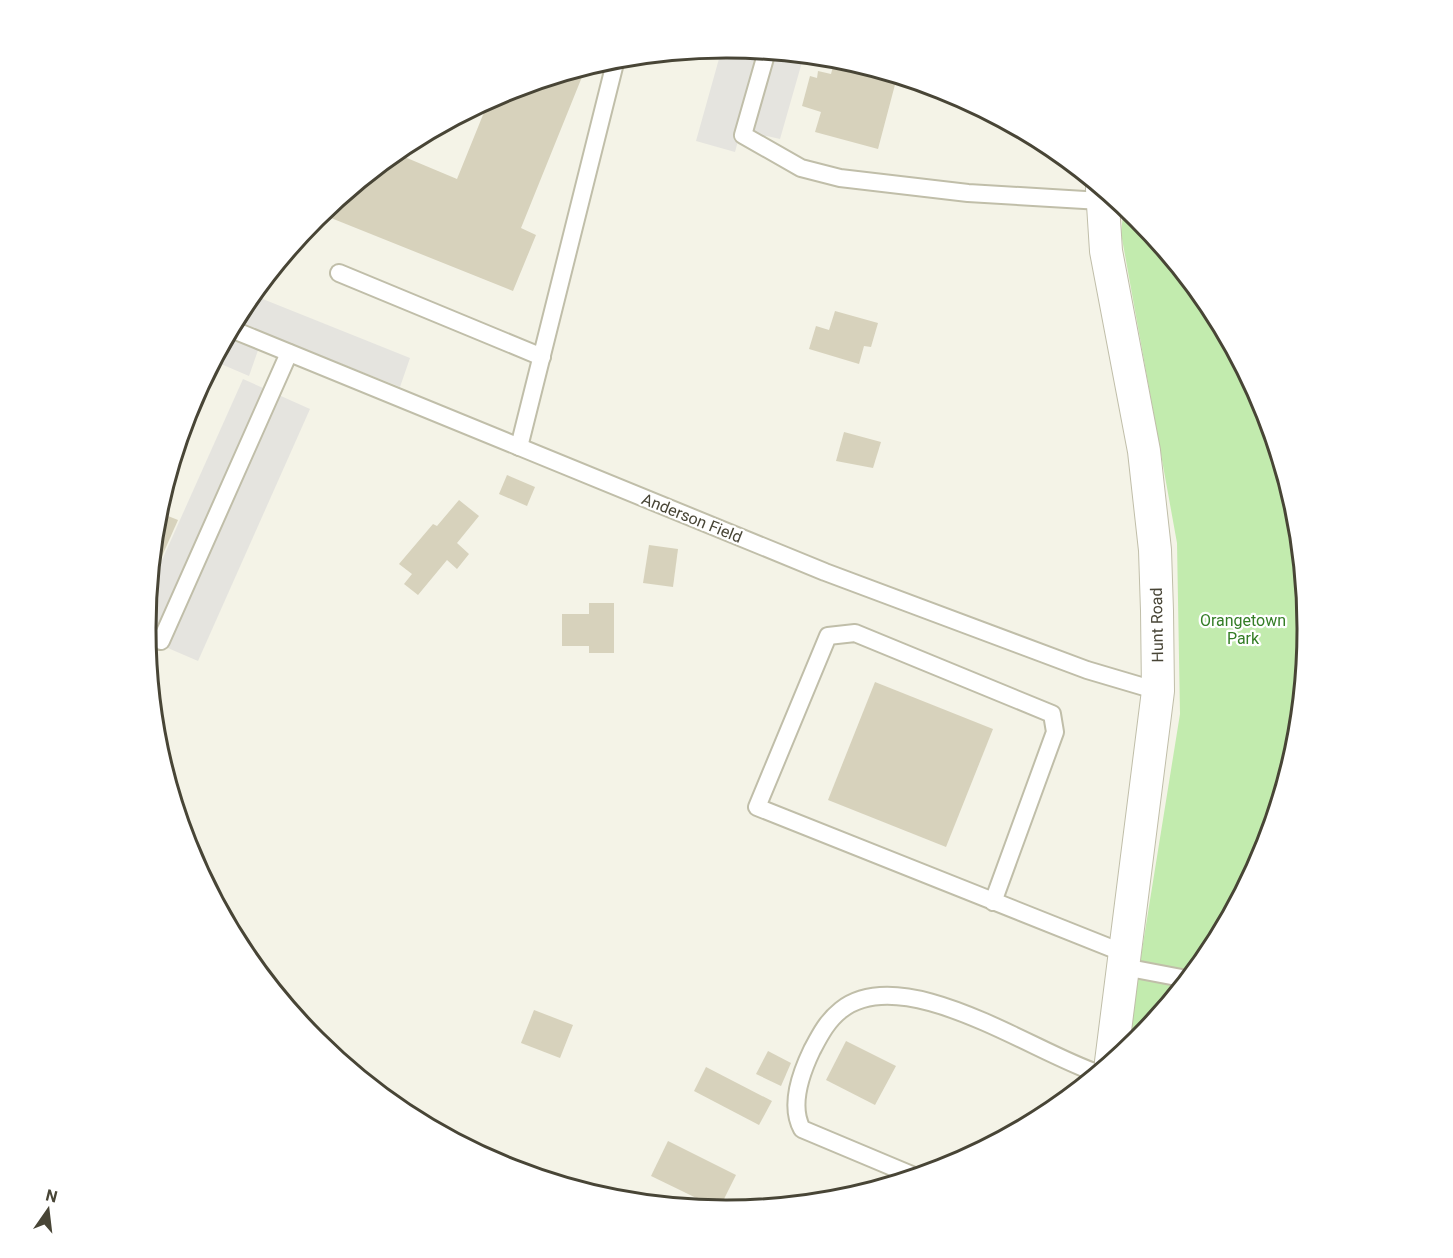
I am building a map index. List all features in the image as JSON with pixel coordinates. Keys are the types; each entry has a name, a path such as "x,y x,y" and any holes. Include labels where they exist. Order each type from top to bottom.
{"street":[{"name":"Hunt Road","path":"1102,199 1106,252 1144,451 1155,550 1158,690 1112,1049"}],"lane":[{"path":"764,60 743,135 801,168 840,178 968,193 1097,195"},
{"path":"519,447 613,69"},
{"path":"339,273 542,357"},
{"name":"Anderson Field","path":"239,332 825,572 1087,670 1158,690"},
{"path":"161,641 289,353"},
{"path":"993,902 1055,732 1052,714 855,633 828,636 757,807 993,902 1125,961 1179,976"},
{"path":"903,1171 802,1129 797,1121 795,1101 809,1056 825,1026 842,1008 867,998 891,994 914,996 995,1026 1051,1056 1103,1058"}],"green space":[{"name":"Orangetown Park","path":"1123,219 1179,282 1221,344 1254,411 1278,481 1286,518 1296,592 1297,629 1296,666 1286,740 1278,777 1254,847 1221,914 1201,946 1155,1005 1129,1033 1180,714 1177,543 1121,233"}],"shaded area":[{"path":"719,58 802,63 780,139 767,136 739,137 735,152 696,141"},
{"path":"262,299 410,358 400,387 264,333 249,376 222,364"},
{"path":"243,379 310,409 198,661 156,643 160,565"}],"building":[{"path":"833,68 838,69 895,84 878,149 815,132 821,112 802,106 810,76 817,78 818,71 831,74"},
{"path":"582,77 521,228 536,235 513,291 331,218 379,176 406,158 457,179 484,113 543,89"},
{"path":"835,311 878,323 871,347 864,346 859,364 809,349 816,326 829,330"},
{"path":"844,432 881,442 873,468 836,461"},
{"path":"507,475 535,487 527,506 499,494"},
{"path":"459,500 479,516 457,543 469,554 457,569 447,560 418,595 404,584 412,574 399,564 433,524 437,526"},
{"path":"167,516 178,520 161,560"},
{"path":"649,545 678,549 673,587 643,583"},
{"path":"589,603 614,603 614,653 589,653 589,646 562,646 562,614 589,614"},
{"path":"875,682 993,729 946,847 828,800"},
{"path":"534,1010 573,1025 560,1058 521,1043"},
{"path":"846,1041 896,1066 875,1105 826,1080"},
{"path":"768,1051 791,1063 781,1086 756,1074"},
{"path":"706,1067 772,1101 759,1125 694,1091"},
{"path":"668,1141 736,1175 724,1200 697,1198 651,1176"}]}
